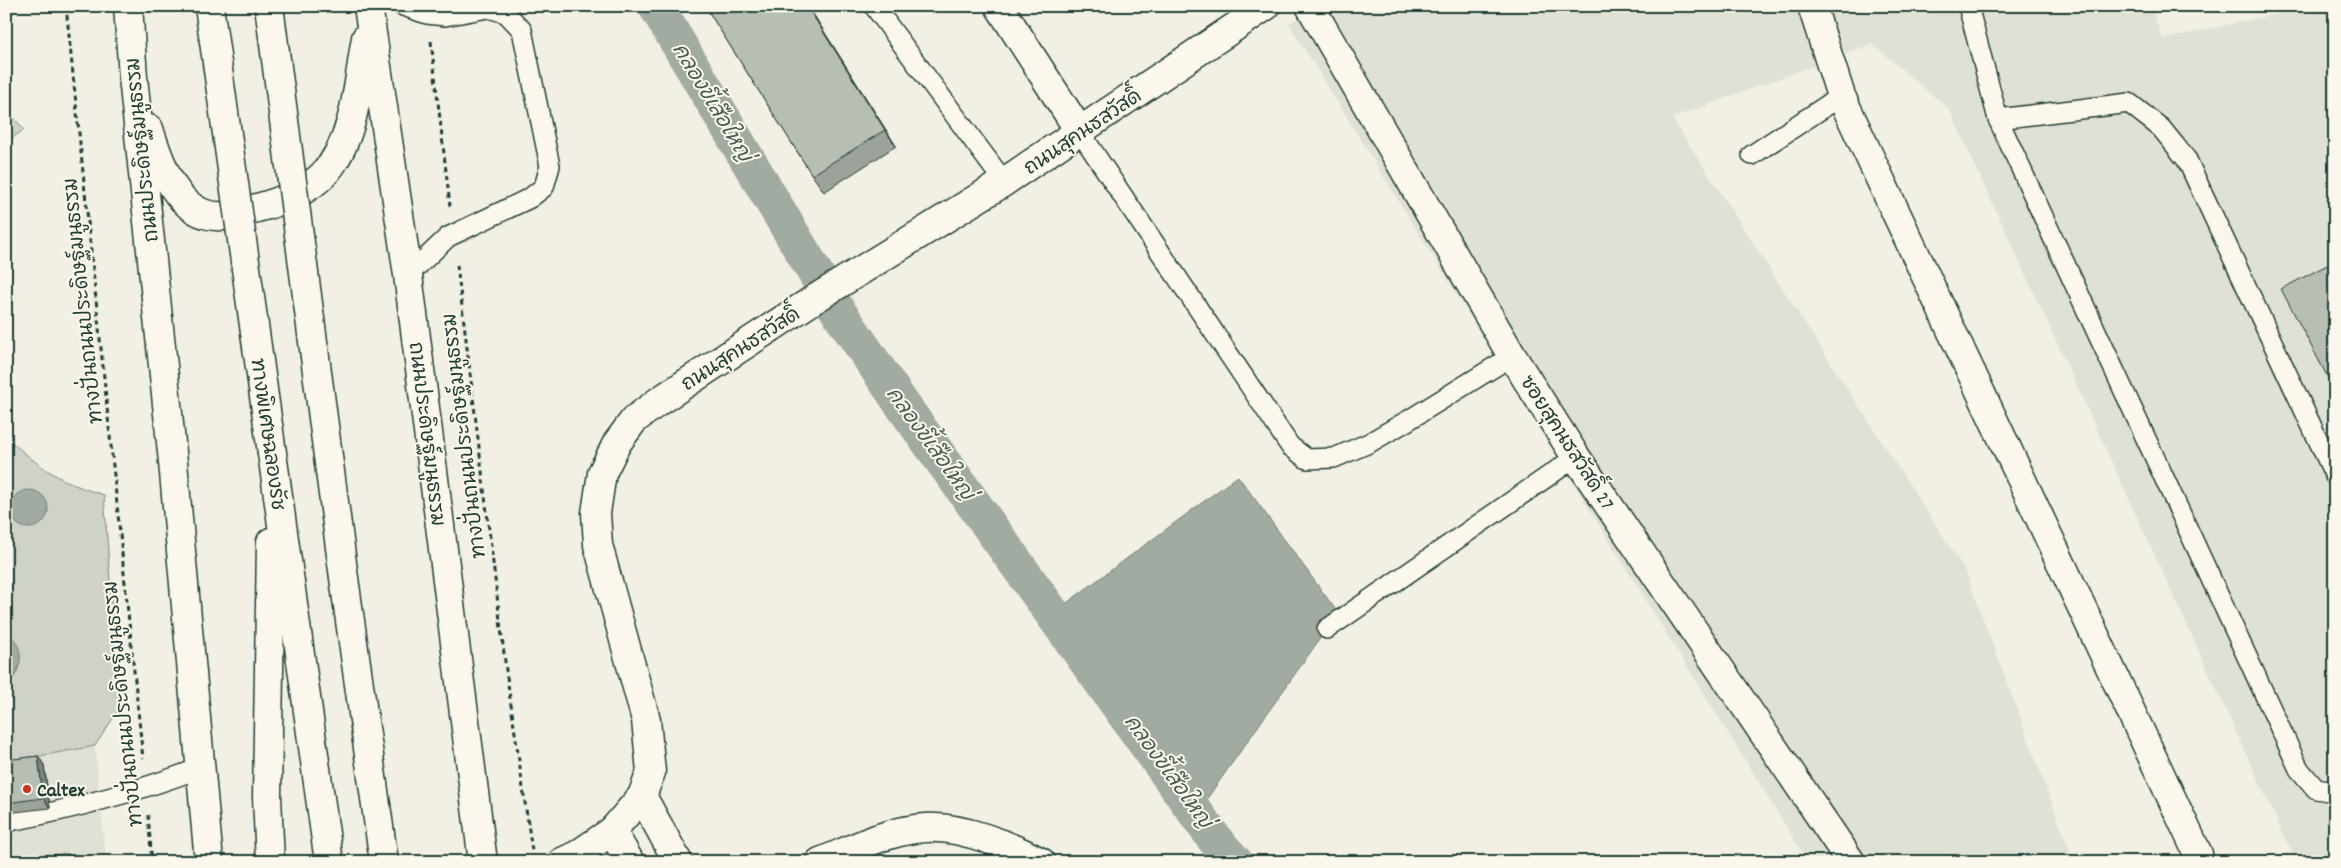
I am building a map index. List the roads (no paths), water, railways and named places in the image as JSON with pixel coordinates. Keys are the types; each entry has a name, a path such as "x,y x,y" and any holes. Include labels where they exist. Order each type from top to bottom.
{"main road":[{"name":"ถนนประดิษฐ์มนูธรรม","path":"128,6 133,77 173,462 209,862"},
{"name":"ทางพิเศษฉลองรัช","path":"209,6 329,862"},
{"path":"269,6 344,578 384,862"},
{"path":"999,6 1080,132"},
{"name":"ถนนสุคนธสวัสดิ์","path":"562,862 577,855 612,831 642,796 651,772 646,720 598,545 596,513 602,473 617,443 634,420 659,401 813,300 1004,182 1266,6"},
{"name":"ซอยสุคนธสวัสดิ์ 27","path":"1310,6 1512,356 1576,457 1851,862"},
{"path":"1812,6 1841,96 2027,487 2198,854 2199,862"},
{"name":"ถนนประดิษฐ์มนูธรรม","path":"369,11 408,275 483,862"},
{"path":"133,77 156,153 170,184 185,202 204,214 224,216 276,203 302,192 324,174 339,151 350,125 369,11"},
{"path":"270,862 266,797 272,452"},
{"path":"642,796 678,862"},
{"path":"820,862 894,834 926,827 954,831 1007,844 1041,862"},
{"path":"612,831 630,862"}],"lane":[{"path":"403,6 427,14 445,16 488,8 506,14 522,30 550,166 544,187 530,198 448,236 408,275"},
{"path":"874,6 1004,182"},
{"path":"1968,6 1998,119 2298,769 2316,789 2335,792"},
{"path":"1752,155 1841,96"},
{"path":"1998,119 2129,103 2161,128 2187,160 2335,476"},
{"path":"1080,132 1290,446 1307,459 1334,458 1369,443 1512,356"},
{"path":"1327,628 1576,457"},
{"path":"6,822 98,802 146,788 200,768"}],"waterway":[{"name":"คลองขี้เสือใหญ่","path":"656,6 838,311 901,403 1216,841 1235,862"}],"place":[{"name":"Caltex","path":"27,789"}]}
